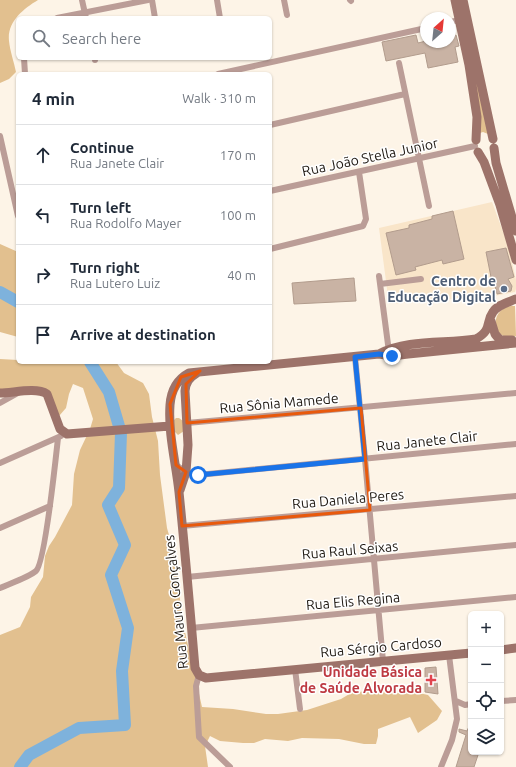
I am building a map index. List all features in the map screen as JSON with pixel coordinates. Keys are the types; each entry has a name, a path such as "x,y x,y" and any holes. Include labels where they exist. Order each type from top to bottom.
{"street":[{"path":"82,0 86,15 148,0"},
{"path":"152,0 155,16"},
{"path":"216,0 220,16"},
{"path":"284,0 287,15"},
{"path":"455,0 469,65 477,117 476,146 484,162 500,205 516,260"},
{"path":"463,0 496,163 516,231"},
{"path":"456,21 460,20"},
{"path":"227,72 420,29"},
{"path":"24,60 25,72"},
{"path":"399,63 429,206"},
{"path":"272,125 405,94"},
{"path":"476,146 481,135 488,136 493,144"},
{"path":"0,136 16,207"},
{"path":"476,146 481,154 488,154 493,144"},
{"name":"Rua João Stella Junior","path":"272,191 476,146"},
{"path":"272,249 363,226 366,219 359,172"},
{"path":"379,276 389,352"},
{"path":"380,284 421,279"},
{"path":"389,352 419,344 476,339 488,329 493,311 499,306 516,299"},
{"path":"490,320 495,334 500,340 516,342"},
{"path":"389,352 516,342"},
{"name":"Rua Mauro Gonçalves","path":"230,767 199,736 196,686 199,675 195,668 179,492 170,425 170,400 176,384 181,377 189,373 200,371 355,357 389,352"},
{"path":"355,357 383,661"},
{"path":"179,492 186,472 188,445 185,392 186,384 190,378 200,371"},
{"path":"0,393 32,390 43,391 47,394 62,436 41,562 36,571 0,588"},
{"path":"0,403 20,392"},
{"name":"Rua Sônia Mamede","path":"187,425 516,393"},
{"path":"174,415 183,415 187,425 184,436 173,436 170,425 174,415"},
{"path":"0,463 62,436 170,425"},
{"name":"Rua Janete Clair","path":"176,465 186,472 198,475 516,444"},
{"name":"Rua Daniela Peres","path":"182,526 516,496"},
{"path":"0,528 50,506"},
{"name":"Rua Raul Seixas","path":"187,577 516,545"},
{"name":"Rua Elis Regina","path":"191,628 516,597"},
{"path":"504,650 516,648"},
{"name":"Rua Sérgio Cardoso","path":"199,675 206,678 468,653"},
{"path":"441,767 452,740 457,719 456,701 449,655"},
{"path":"295,669 300,709"},
{"path":"504,701 516,700"},
{"path":"456,701 468,704"}],"highlighted area":[{"path":"200,371 186,384 187,423 361,408 370,510 182,526 179,492 186,472 176,465 170,404 181,377"}],"shaded area":[{"path":"0,0 38,0 16,16 13,22 9,34 9,41 16,72 9,79 0,83"},
{"path":"461,3 488,134 483,132 480,133"},
{"path":"492,202 508,245 516,280 515,292 494,296 389,304 379,228"},
{"path":"0,244 16,251 16,336 0,332"},
{"path":"515,306 516,336 503,336 499,333 497,328 497,317 505,308"},
{"path":"0,359 16,360 16,364 117,364 124,373 143,383 149,394 152,417 158,441 160,475 167,528 176,560 182,619 202,707 278,714 307,710 341,699 351,693 391,688 396,694 407,689 417,690 419,693 428,695 442,711 437,720 418,733 410,717 378,729 376,744 364,744 339,739 302,738 288,741 265,739 254,743 243,743 220,741 210,736 205,746 208,767 0,767 0,635 20,627 30,607 31,597 43,577 45,556 49,546 72,505 74,474 80,450 93,419 83,388 73,384 66,408 59,416 47,399 39,392 0,395"},
{"path":"176,418 183,421 184,431 178,435 174,431 173,421"}],"building":[{"path":"416,35 418,43 420,42 420,48 455,48 458,62 428,68 425,53 386,61 382,42"},
{"path":"456,35 459,46 456,47"},
{"path":"453,211 464,259 443,264 442,260 415,267 416,270 396,275 386,233 409,228 409,225 432,219 432,216"},
{"path":"506,248 514,277 508,279 512,286 511,291 497,294 494,282 492,282 486,252"},
{"path":"354,278 356,301 294,304 292,283"},
{"name":"Unidade Básica de Saúde Alvorada","path":"436,667 438,694 425,692 425,668"},
{"path":"459,729 467,731 468,729 468,755 478,755 474,767 456,767 466,735 459,732"}],"waterway":[{"path":"0,292 16,301"},
{"path":"20,767 29,755 79,728 125,725 122,671 128,628 111,575 125,545 108,505 119,488 121,433 109,392 91,364"}],"place":[{"name":"Centro de Educação Digital","path":"504,289"},
{"name":"Unidade Básica de Saúde Alvorada","path":"431,680"}],"route":[{"path":"198,475 365,459 355,357 379,354 392,356"}]}
